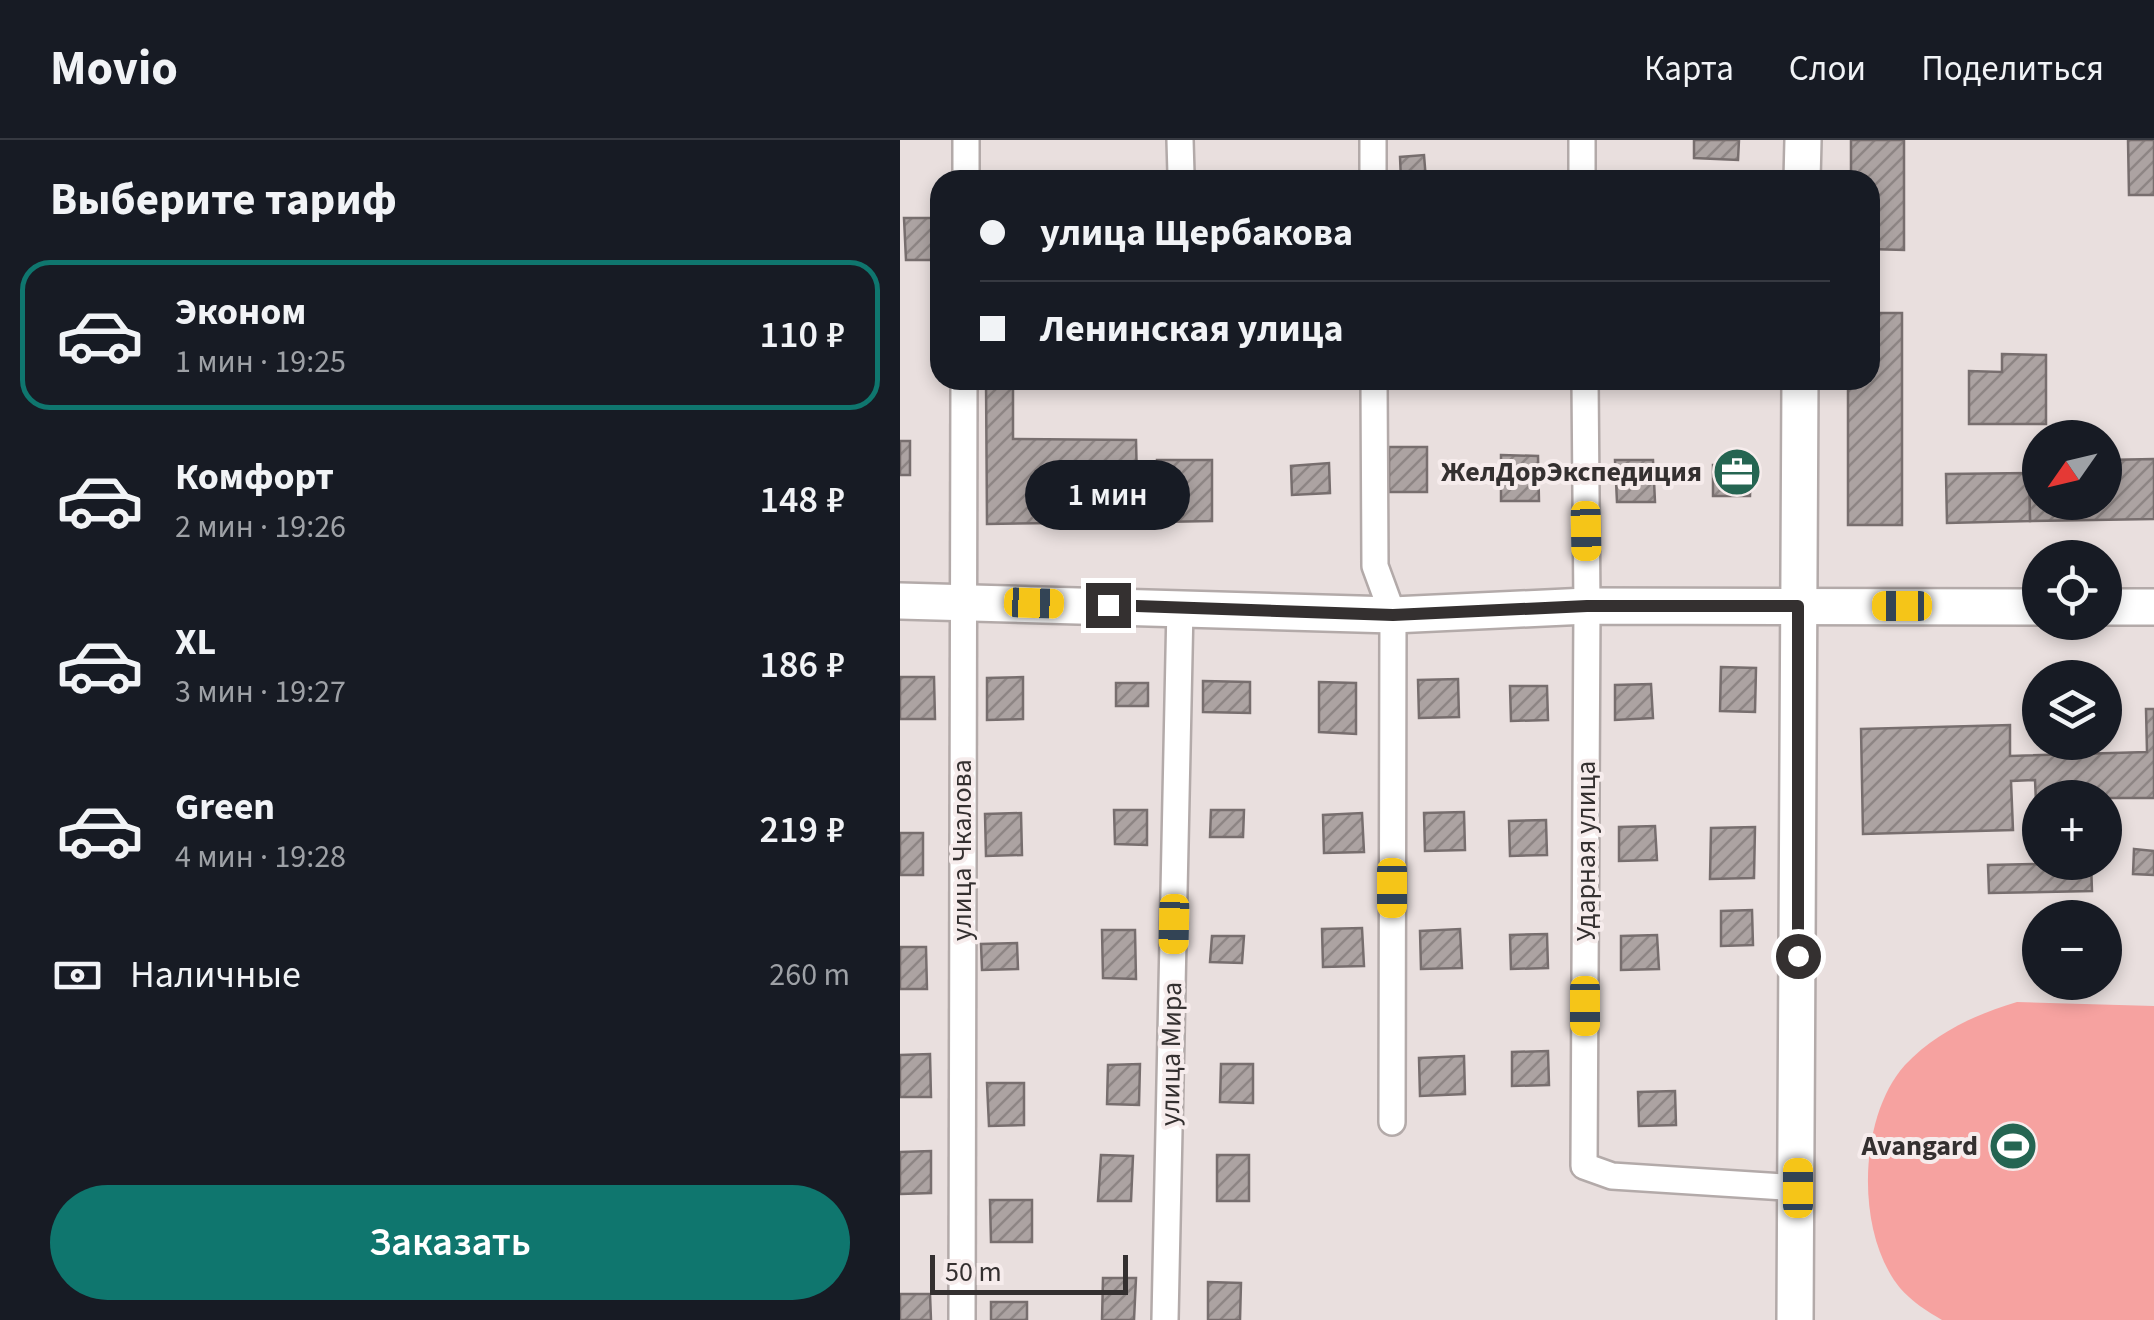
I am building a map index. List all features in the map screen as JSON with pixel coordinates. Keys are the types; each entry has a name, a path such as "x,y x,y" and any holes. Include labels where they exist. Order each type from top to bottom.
{"main road":[{"path":"1802,170 1803,140"},
{"path":"1795,1320 1800,390"},
{"path":"900,601 1393,615 1587,606 2022,606"},
{"path":"2122,607 2154,607"}],"street":[{"path":"966,140 966,170"},
{"path":"1180,140 1181,170"},
{"path":"1373,140 1373,170"},
{"path":"1582,140 1582,170"},
{"name":"улица Чкалова","path":"962,1320 964,390"},
{"path":"1374,390 1375,566 1393,615 1392,1122"},
{"name":"Ударная улица","path":"1584,390 1584,1166 1612,1176 1798,1188"},
{"name":"улица Мира","path":"1165,1320 1180,607"}],"shaded area":[{"name":"Avangard","path":"2017,1002 2154,1006 2154,1320 1942,1320 1904,1293 1885,1265 1869,1207 1868,1175 1878,1114 1889,1087 1905,1065 1943,1034 1986,1012"}],"building":[{"path":"1694,140 1739,140 1738,160 1694,158"},
{"path":"1851,140 1904,140 1904,250 1880,249 1880,170 1851,170"},
{"path":"2128,140 2154,140 2154,195 2129,195"},
{"path":"1424,155 1425,170 1401,170 1400,157"},
{"path":"904,218 930,218 930,260 906,260"},
{"path":"1880,313 1902,313 1902,525 1848,525 1848,390 1880,390"},
{"path":"2002,354 2046,355 2046,420 1969,424 1969,371 2002,372"},
{"path":"986,390 1013,390 1013,439 1136,440 1138,522 987,524"},
{"path":"900,441 910,441 910,475 900,475"},
{"path":"1389,447 1427,447 1427,492 1389,492"},
{"path":"1501,455 1538,456 1539,501 1501,501"},
{"path":"2154,459 2154,519 2122,520 2122,460"},
{"path":"1157,460 1212,460 1212,521 1158,522"},
{"path":"1615,460 1653,460 1655,502 1617,502"},
{"path":"1329,463 1330,493 1292,495 1291,466"},
{"path":"1713,465 1751,465 1750,496 1713,496"},
{"path":"2022,473 2022,520 2030,521 1947,523 1946,474"},
{"path":"1721,667 1756,668 1755,712 1720,711"},
{"path":"900,677 934,677 935,719 900,719"},
{"path":"1023,677 1023,719 987,720 987,678"},
{"path":"1458,679 1459,717 1419,718 1418,680"},
{"path":"1203,681 1250,682 1250,713 1203,712"},
{"path":"1319,682 1356,683 1356,734 1319,732"},
{"path":"1116,683 1148,683 1148,706 1116,706"},
{"path":"1651,684 1653,718 1615,720 1615,685"},
{"path":"1510,686 1547,686 1548,720 1511,721"},
{"path":"2146,709 2154,709 2154,798 2122,798 2122,780 2011,781 2013,830 1863,834 1861,729 2010,725 2010,756 2022,756 2022,760 2122,760 2122,753 2147,752"},
{"path":"1114,810 1147,810 1147,845 1115,844"},
{"path":"1211,810 1244,810 1243,837 1210,837"},
{"path":"1464,812 1465,850 1425,851 1424,813"},
{"path":"1021,813 1022,855 986,856 985,814"},
{"path":"1362,813 1364,852 1324,853 1323,815"},
{"path":"1546,820 1547,855 1510,856 1509,821"},
{"path":"1655,826 1657,860 1619,861 1619,827"},
{"path":"1755,827 1754,878 1710,879 1711,828"},
{"path":"900,833 923,833 923,875 900,875"},
{"path":"2134,849 2154,851 2154,875 2133,874"},
{"path":"2022,864 2022,880 2092,880 2092,891 1989,893 1988,865"},
{"path":"1752,910 1753,945 1721,946 1721,911"},
{"path":"1362,928 1364,966 1323,967 1322,929"},
{"path":"1460,929 1462,968 1421,969 1420,931"},
{"path":"1102,930 1135,930 1136,979 1103,978"},
{"path":"1547,934 1548,968 1511,969 1510,935"},
{"path":"1657,935 1659,969 1621,970 1621,936"},
{"path":"1212,936 1244,936 1242,963 1210,962"},
{"path":"1017,943 1018,969 982,970 981,944"},
{"path":"900,947 926,947 927,989 900,989"},
{"path":"1548,1051 1549,1085 1512,1086 1512,1052"},
{"path":"930,1054 931,1097 900,1097 900,1055"},
{"path":"1464,1056 1465,1094 1420,1096 1419,1058"},
{"path":"1140,1064 1139,1105 1107,1104 1108,1065"},
{"path":"1221,1064 1253,1064 1253,1103 1220,1102"},
{"path":"987,1083 1024,1083 1024,1125 989,1126"},
{"path":"1675,1091 1676,1125 1639,1126 1638,1092"},
{"path":"931,1151 931,1193 900,1194 900,1152"},
{"path":"1101,1155 1133,1156 1131,1201 1098,1201"},
{"path":"1217,1155 1249,1155 1249,1201 1217,1201"},
{"path":"990,1200 1032,1200 1032,1242 991,1242"},
{"path":"1103,1278 1136,1278 1134,1320 1102,1320"},
{"path":"1208,1282 1241,1283 1240,1320 1208,1320"},
{"path":"900,1294 930,1294 931,1320 900,1320"},
{"path":"991,1302 1027,1302 1027,1320 991,1320"}],"place":[{"name":"ЖелДорЭкспедиция","path":"1737,472"},
{"name":"Avangard","path":"2013,1146"}],"route":[{"path":"1108,605 1393,615 1587,606 1798,606 1798,956"}]}
